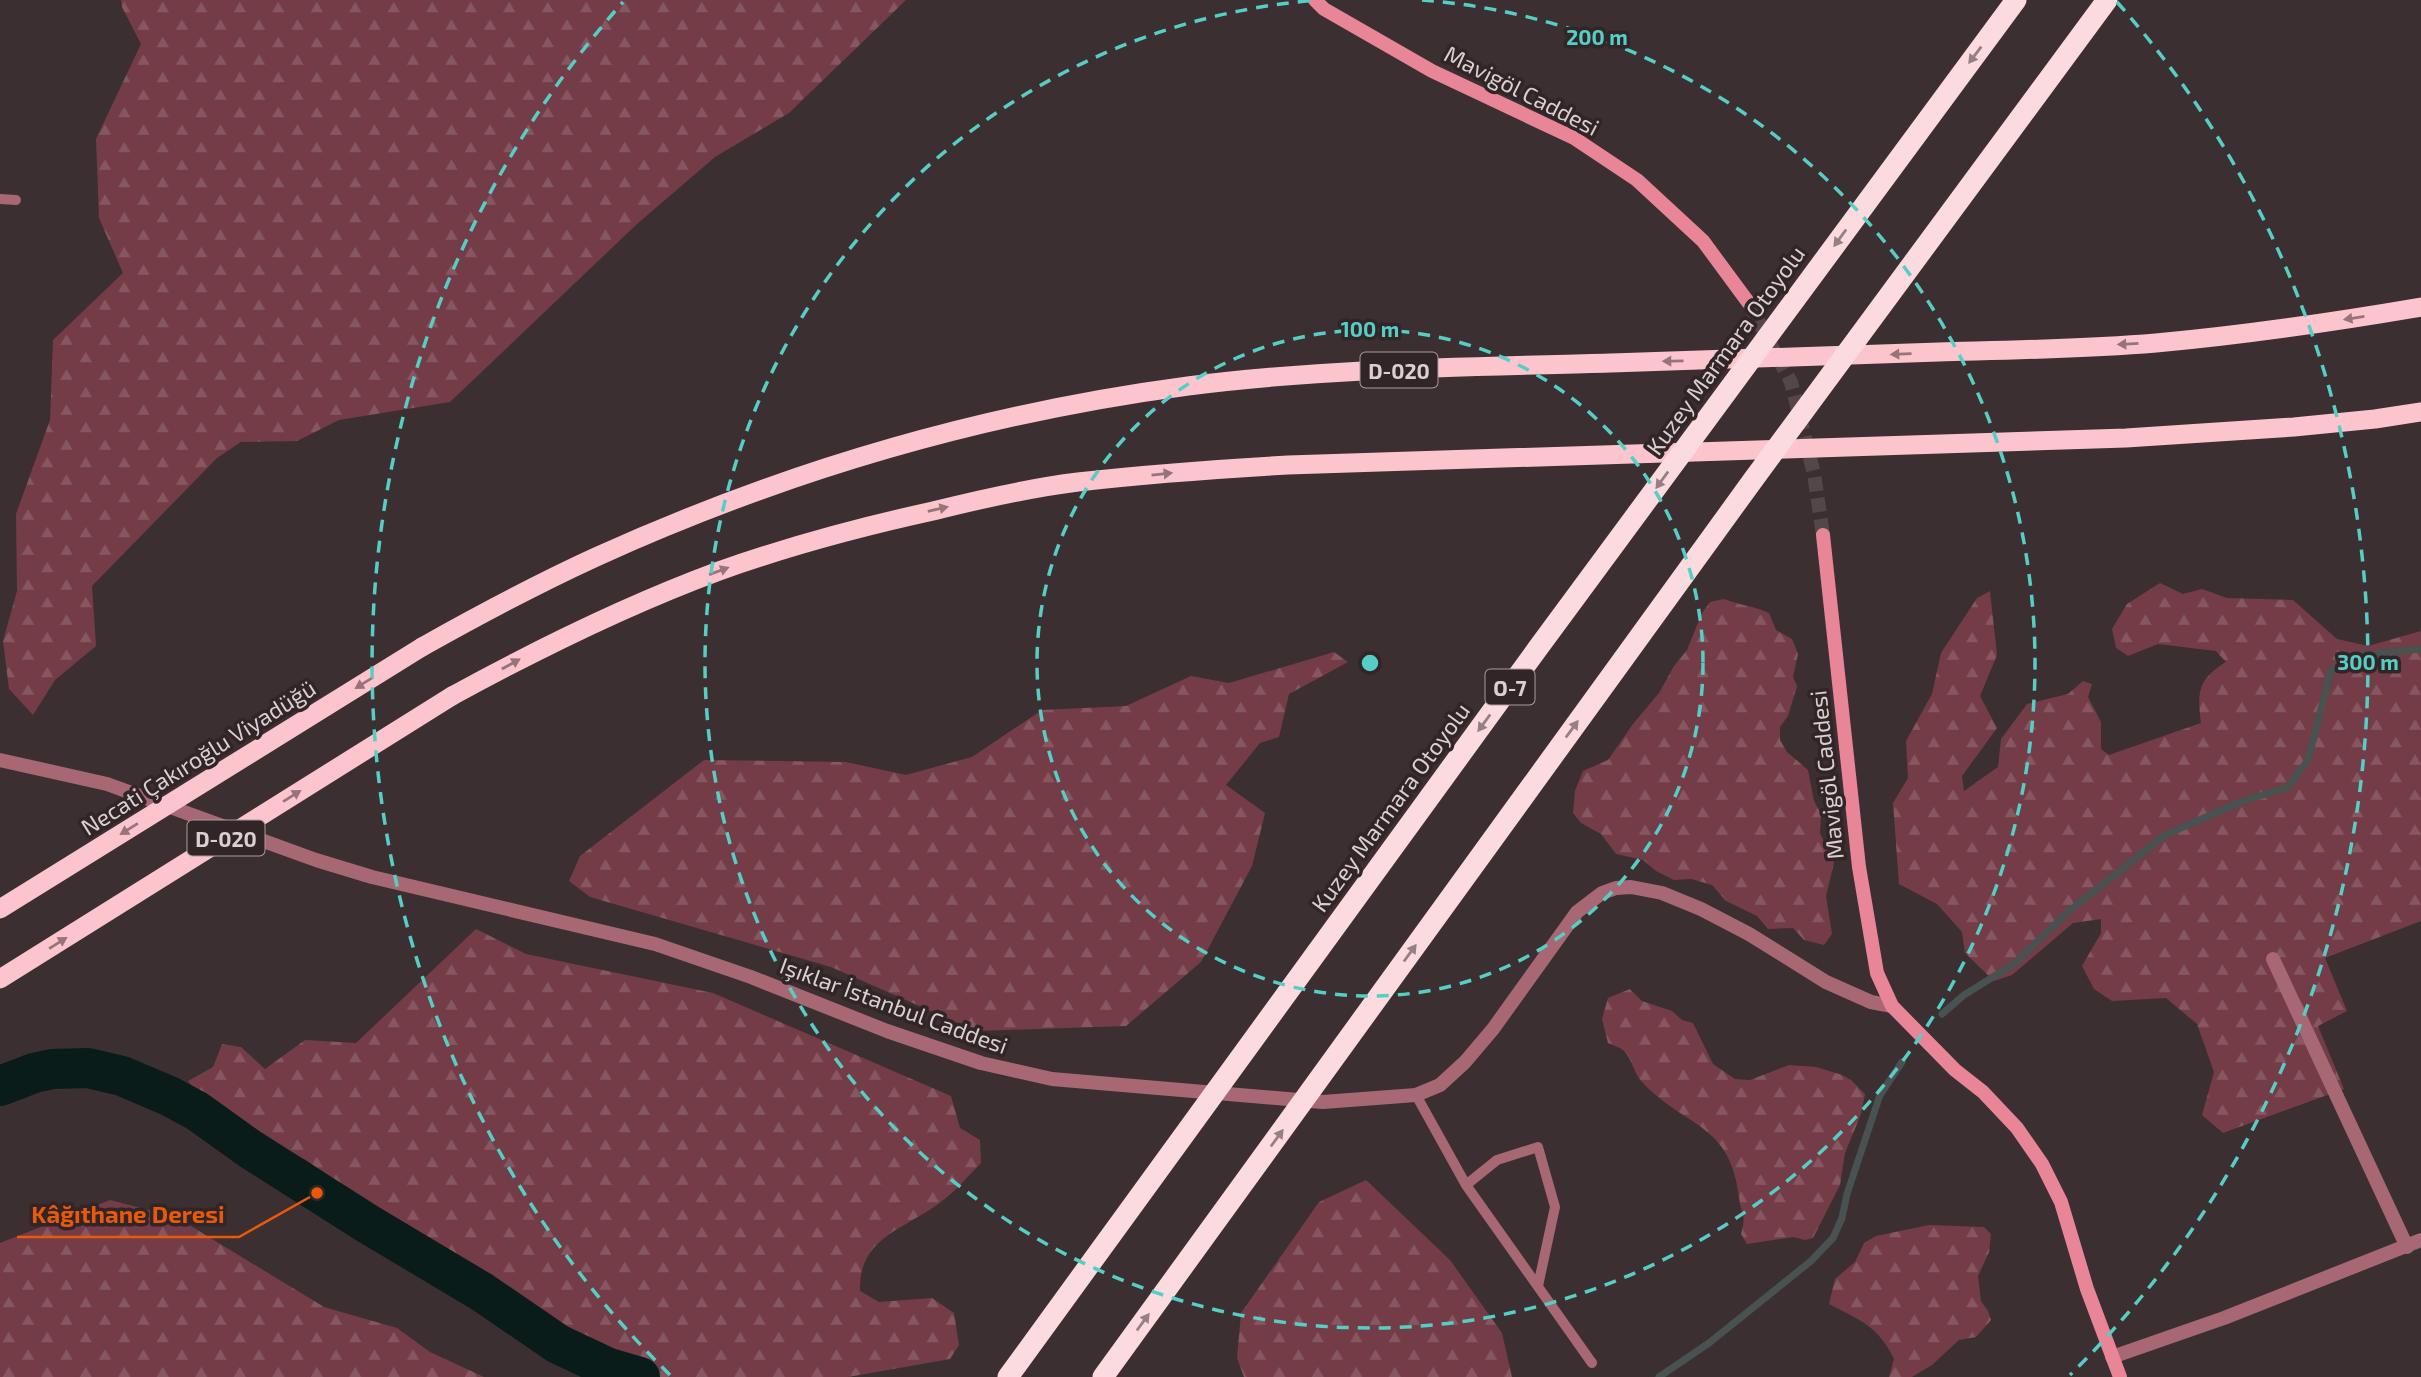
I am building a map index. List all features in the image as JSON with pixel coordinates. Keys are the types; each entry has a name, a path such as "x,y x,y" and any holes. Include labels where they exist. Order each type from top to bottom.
{"highway":[{"name":"Kuzey Marmara Otoyolu","path":"1008,1377 1538,648 2016,0"},
{"path":"1103,1377 1744,492 2107,0"},
{"name":"Necati Çakıroğlu Viyadüğü","path":"0,909 422,647 512,598 597,556 702,512 789,480 941,434 1120,397 1251,379 1439,367 1706,361 2153,343 2288,328 2421,307"},
{"name":"D-020","path":"0,979 452,696 524,657 611,616 718,571 792,546 867,526 1001,495 1076,482 1210,469 2126,438 2294,427 2421,412"}],"main road":[{"name":"Mavigöl Caddesi","path":"1315,0 1324,9 1432,71 1574,138 1637,180 1703,241 1748,302"},
{"name":"Mavigöl Caddesi","path":"1822,535 1858,867 1877,973 1892,1006"},
{"path":"1892,1006 1955,1069 1983,1092 2017,1128 2042,1164 2061,1202 2087,1289 2120,1377"}],"street":[{"name":"Işıklar İstanbul Caddesi","path":"0,760 107,784 316,860 372,877 655,944 751,977 887,1031 981,1063 1052,1079 1323,1102 1416,1095 1440,1085 1465,1062 1493,1029 1577,912 1602,893 1616,888 1632,887 1662,893 1701,909 1749,934 1826,982 1871,1002 1892,1006"},
{"path":"2112,1357 2224,1318 2414,1243 2273,959"}],"lane":[{"path":"0,200 16,200"},
{"path":"1416,1095 1466,1185 1592,1363"},
{"path":"1466,1185 1497,1160 1538,1147 1555,1207 1538,1286"}],"green space":[{"path":"121,0 906,0 789,113 715,157 637,224 450,402 339,420 297,441 241,442 217,458 92,586 96,646 55,680 33,715 9,689 3,641 17,591 16,514 50,420 53,340 123,273 99,218 96,139 141,44"},
{"path":"2160,583 2183,594 2202,589 2227,598 2293,600 2337,639 2368,646 2421,631 2421,921 2325,958 2347,1011 2318,1026 2344,1089 2223,1133 2202,1115 2214,1072 2197,1024 2166,998 2112,1001 2094,989 2082,966 2101,933 2101,919 2073,923 2012,975 1994,981 1965,953 1962,932 1937,904 1899,884 1893,803 1908,778 1906,741 1932,694 1941,653 1977,598 1990,591 1997,655 1980,696 1997,728 1962,776 1964,791 1998,767 2001,739 2027,704 2068,694 2083,681 2092,684 2088,697 2101,722 2101,749 2109,755 2201,723 2199,703 2202,687 2210,674 2226,662 2216,651 2158,644 2128,656 2116,648 2112,629 2127,604"},
{"path":"1724,599 1769,613 1776,630 1792,639 1798,654 1793,677 1797,686 1788,716 1780,727 1780,740 1787,752 1808,770 1814,801 1821,814 1820,833 1834,863 1826,896 1832,934 1824,945 1804,940 1793,928 1768,929 1757,916 1726,901 1712,885 1691,879 1674,880 1656,871 1643,860 1616,854 1601,834 1581,823 1573,813 1575,791 1583,771 1608,760 1659,693 1674,666 1687,650 1702,613 1710,602"},
{"path":"1334,652 1348,662 1289,694 1279,737 1260,743 1226,785 1265,813 1252,866 1201,962 1126,1026 976,1031 831,967 590,897 569,881 580,856 704,760 846,762 906,775 972,757 1042,710 1126,706 1191,676 1229,683"},
{"path":"476,929 526,954 713,993 951,1096 960,1128 980,1140 981,1163 947,1197 876,1246 867,1258 862,1272 860,1291 879,1302 932,1298 954,1313 959,1345 950,1359 848,1377 658,1377 525,1316 306,1160 215,1115 188,1081 213,1067 222,1044 241,1047 265,1069 305,1040 356,1043"},
{"path":"1630,989 1642,1001 1672,1011 1682,1020 1693,1023 1713,1064 1735,1079 1750,1080 1789,1065 1816,1067 1842,1075 1865,1094 1861,1114 1845,1153 1840,1185 1813,1238 1805,1240 1793,1237 1747,1244 1741,1234 1744,1222 1734,1172 1726,1154 1716,1140 1642,1082 1623,1050 1608,1043 1602,1019 1608,998"},
{"path":"1366,1180 1450,1260 1502,1333 1512,1377 1244,1377 1237,1358 1241,1313 1319,1202"},
{"path":"110,1200 176,1217 324,1307 397,1328 430,1352 484,1377 0,1377 0,1243"},
{"path":"1929,1225 1984,1227 1991,1234 1989,1252 1978,1276 1981,1301 1991,1320 1976,1337 1959,1340 1932,1365 1912,1377 1889,1377 1894,1359 1875,1331 1829,1304 1835,1279 1855,1262 1864,1243 1876,1236"}],"waterway":[{"path":"1942,1014 1964,995 2014,964 2069,911 2165,835 2243,801 2288,787 2308,760 2331,670 2361,655 2421,649"},
{"path":"1659,1377 1709,1343 1811,1261 1833,1238 1842,1218 1847,1194 1880,1095 1902,1062"},
{"path":"0,1086 52,1069 88,1068 122,1076 169,1096 197,1111 250,1149 368,1224 482,1292 558,1344 609,1368 640,1377"}],"tunnel":[{"path":"1748,302 1791,382 1814,474 1823,535"}],"place":[{"name":"Kâğıthane Deresi","path":"317,1193"}]}
